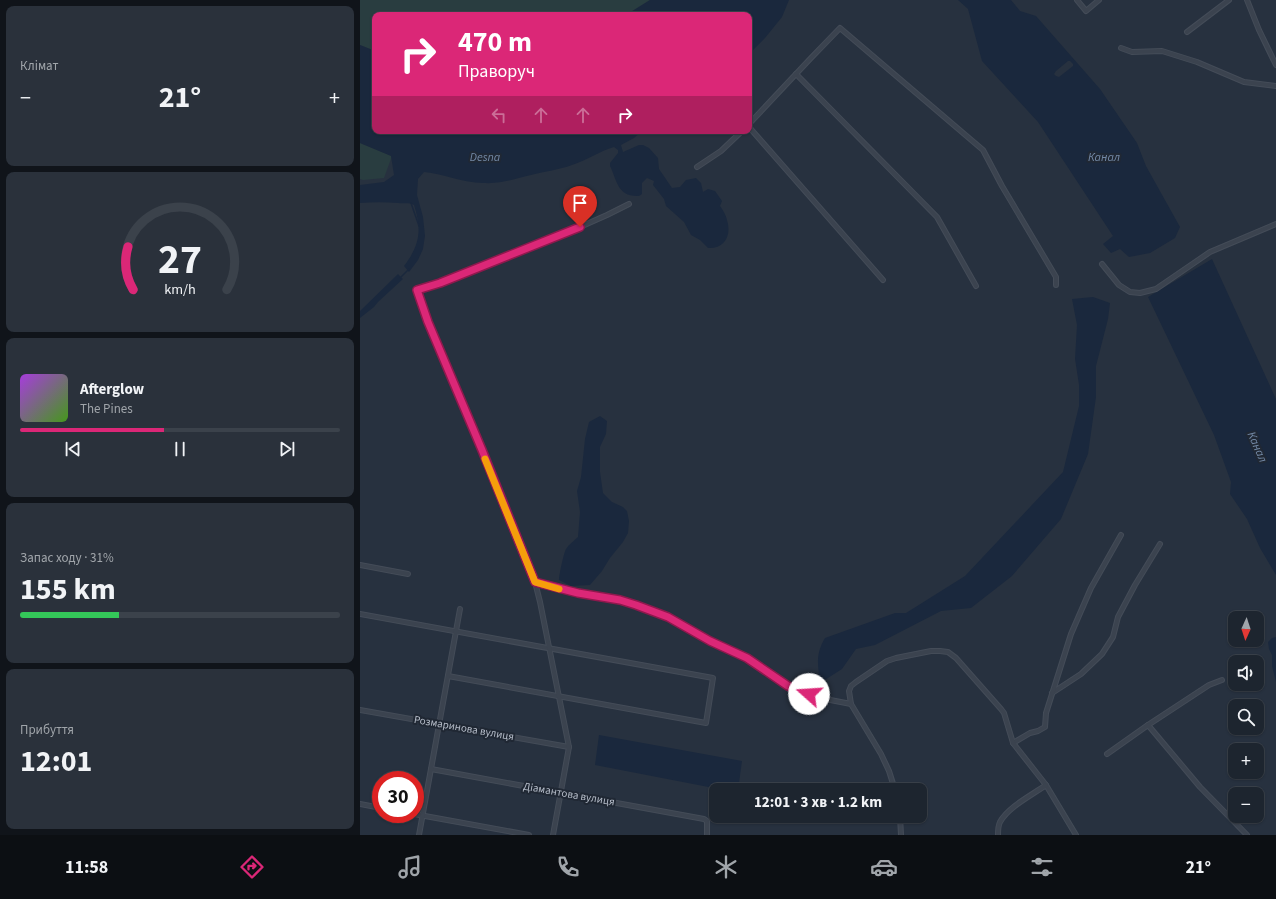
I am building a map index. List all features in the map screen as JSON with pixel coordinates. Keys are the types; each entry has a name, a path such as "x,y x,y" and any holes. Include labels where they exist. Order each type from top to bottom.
{"street":[{"path":"1078,0 1086,11 1099,0"},
{"path":"1187,32 1229,0"},
{"path":"1247,0 1259,30 1276,65"},
{"path":"752,123 840,28 983,150 1002,186 1056,277 1056,285"},
{"path":"1121,48 1132,52 1162,51 1197,62 1244,82 1276,86"},
{"path":"796,74 937,217 976,286"},
{"path":"752,129 883,280"},
{"path":"697,167 721,151 739,134"},
{"path":"553,835 569,747 540,602 535,582 482,450 428,322 417,290 440,283 580,227 607,216 629,204"},
{"path":"1102,264 1119,285 1130,292 1140,293 1156,289 1210,252 1276,224"},
{"path":"1013,743 1030,733 1045,727 1046,713 1051,693 1071,634 1091,588 1120,535"},
{"path":"1051,693 1081,674 1094,663 1108,647 1113,637 1118,617 1135,585 1160,544"},
{"path":"360,565 408,574"},
{"path":"535,582 578,593 620,600 668,617 710,641 747,658 788,686 820,698 851,704"},
{"path":"424,810 460,609"},
{"path":"360,614 713,678 706,723 448,676"},
{"path":"893,783 881,754 851,704 849,691 851,686 887,661 932,651 948,652 956,658 1004,713 1013,743 1046,785 1076,835"},
{"path":"1107,754 1208,685 1222,680"},
{"name":"Розмаринова вулиця","path":"360,710 569,747"},
{"path":"1148,725 1200,787 1246,835"},
{"name":"Діамантова вулиця","path":"431,769 706,820 707,835"},
{"path":"998,835 999,824 1006,814 1046,785"},
{"path":"360,804 372,806"},
{"path":"424,816 529,835"},
{"path":"419,835 422,823"},
{"path":"900,823 901,835"}],"green space":[{"path":"360,0 650,0 631,12 372,12 372,50 360,45"},
{"path":"360,143 392,156 384,178 360,179"}],"water":[{"path":"650,0 789,0 782,17 752,51 752,12 631,12"},
{"name":"Канал","path":"958,0 1011,0 1020,11 1036,16 1100,89 1137,143 1146,166 1180,227 1175,238 1150,253 1129,257 1120,249 1111,253 1103,244 1113,236 1038,122 982,61 968,9"},
{"name":"Desna","path":"360,45 372,50 372,134 639,134 621,145 623,152 639,145 643,145 649,148 658,158 659,169 672,188 680,187 686,180 696,178 701,183 703,192 708,189 715,191 722,201 720,206 726,216 728,226 727,236 722,244 714,248 708,248 700,240 691,235 684,222 666,206 664,199 653,185 654,181 647,178 642,183 642,194 639,196 632,196 622,191 616,182 610,166 610,163 618,153 618,150 614,147 567,167 496,183 468,182 424,172 418,179 417,195 423,217 425,236 423,249 418,260 409,272 404,266 416,244 419,230 414,205 408,203 388,202 360,203 360,185 384,182 394,175 391,156 360,143"},
{"name":"Канал","path":"1212,259 1276,399 1276,575 1260,548 1247,519 1230,494 1231,482 1214,435 1148,297"},
{"path":"398,274 403,279 374,307 360,318 360,311"},
{"path":"1093,297 1110,303 1108,319 1096,366 1096,397 1088,454 1061,519 1012,576 971,608 941,611 875,645 856,649 842,669 820,683 818,655 825,638 895,613 906,613 965,576 1063,472 1079,406 1079,385 1075,359 1077,325 1072,299"},
{"path":"600,416 607,421 606,434 600,447 600,472 603,493 612,502 623,507 627,511 629,521 628,533 602,571 590,585 571,586 559,580 560,573 566,549 578,537 580,512 577,491 581,477 585,439 589,422"},
{"path":"1276,637 1276,682 1272,666 1272,655 1268,642 1272,638"},
{"path":"599,735 742,761 739,783 709,783 709,787 595,765"}],"pier":[{"path":"1068,61 1073,64 1073,66 1059,77 1056,76 1054,74 1056,71"}],"waterway":[{"path":"411,203 419,226"},
{"path":"400,278 409,269"}],"slow traffic":[{"path":"485,459 535,582 559,589"}],"route":[{"path":"580,227 440,283 417,290 428,322 482,450 535,582 578,593 620,600 668,617 710,641 747,658 788,686 809,694"}]}
